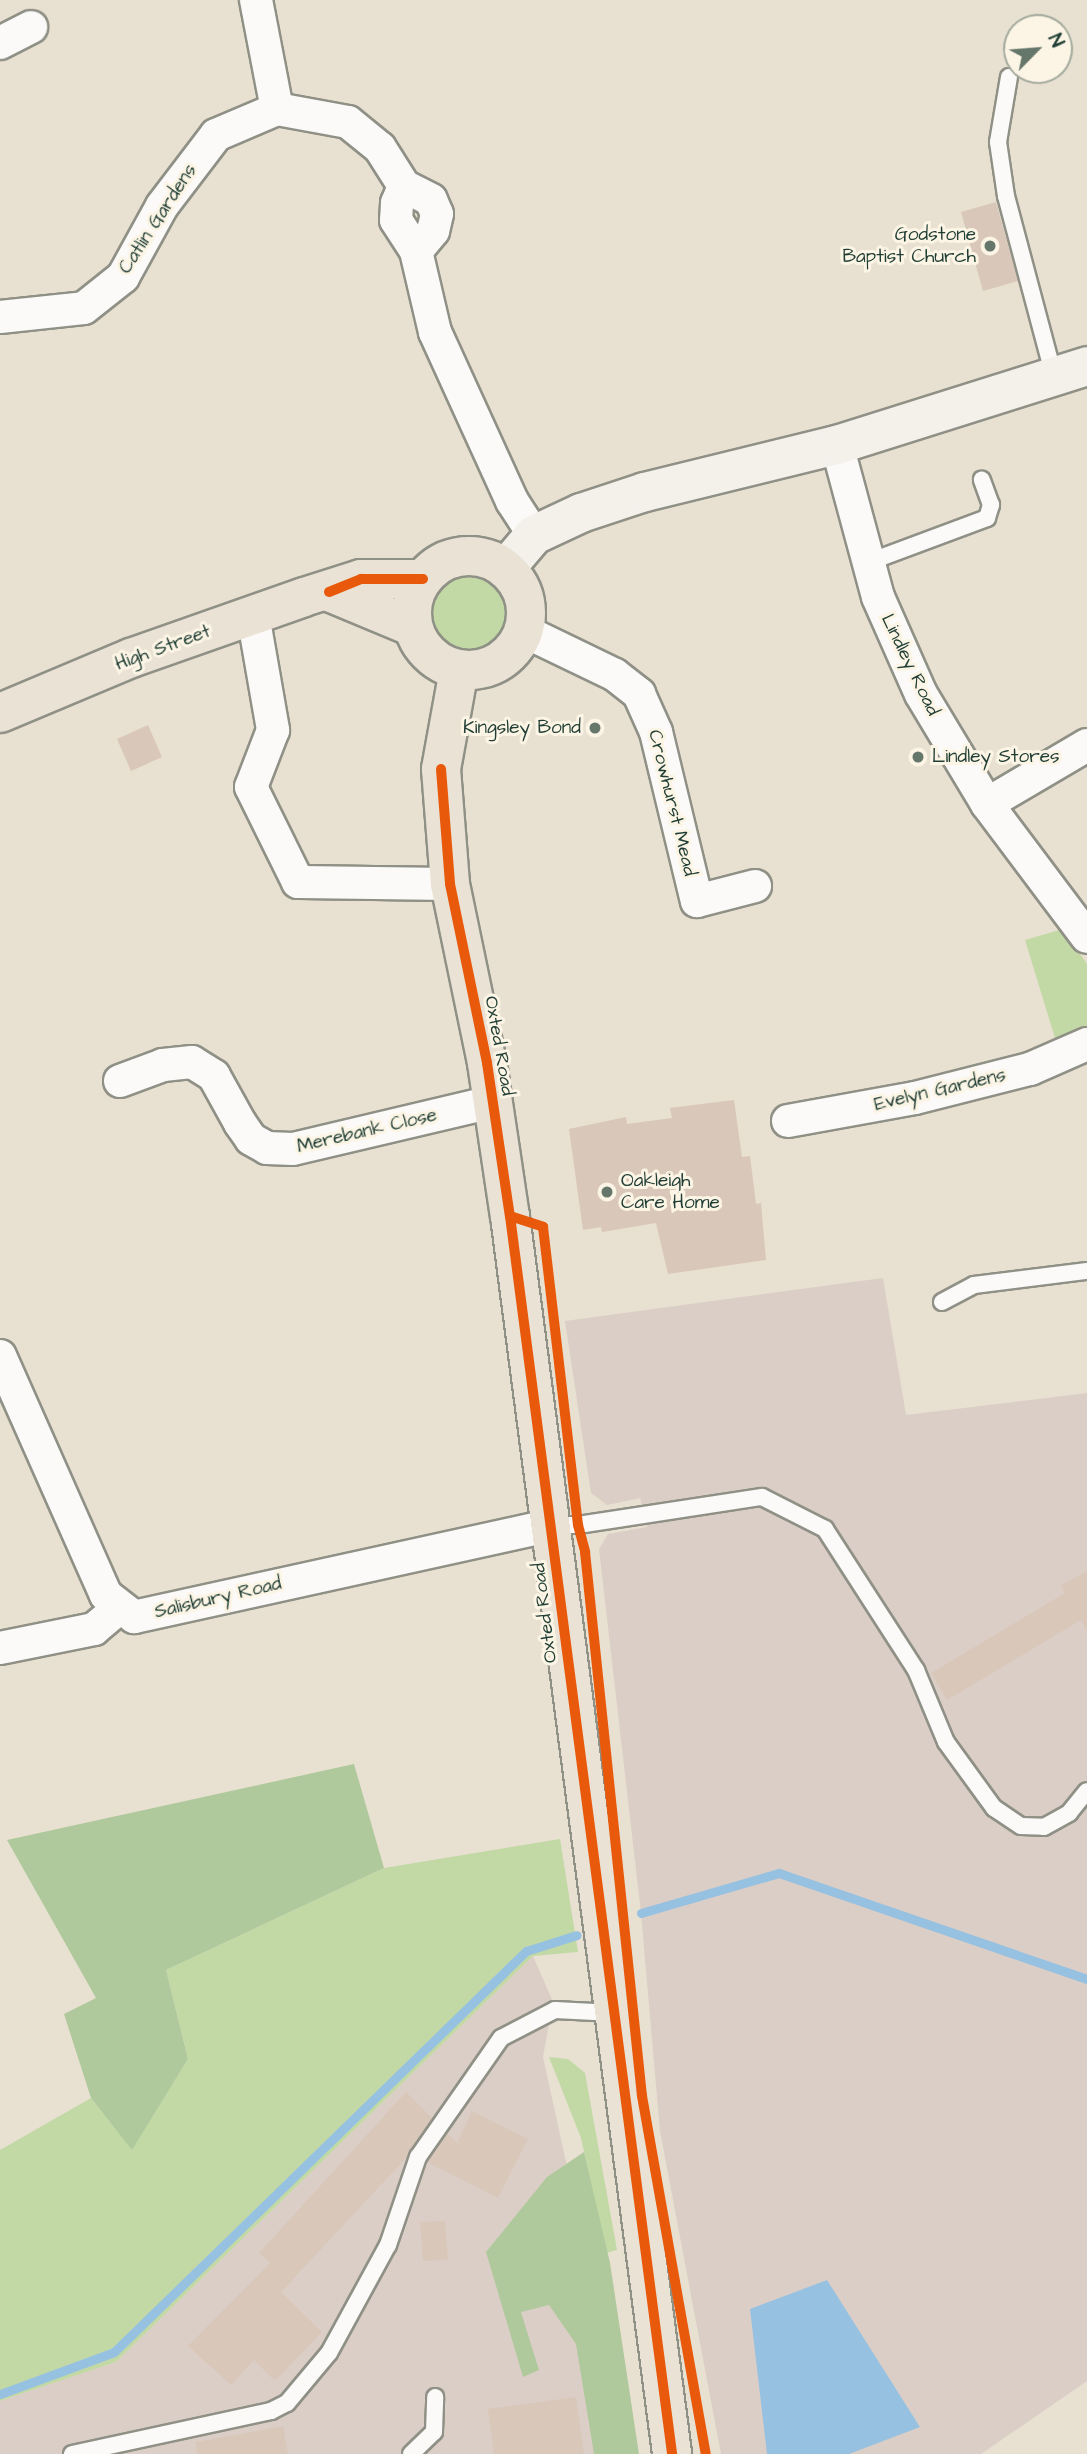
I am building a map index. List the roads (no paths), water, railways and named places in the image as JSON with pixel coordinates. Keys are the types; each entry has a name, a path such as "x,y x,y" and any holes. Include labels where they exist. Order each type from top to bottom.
{"main road":[{"path":"506,568 534,535 645,492 837,445 1070,372"},
{"path":"479,556 506,568 524,594 524,631 513,650 497,664 459,670 435,660 414,627 412,611 423,579 435,567 456,557 479,556"},
{"name":"High Street","path":"0,713 253,615 361,579 423,579"},
{"path":"328,592 414,627"},
{"name":"Oxted Road","path":"459,670 441,769 450,884 492,1102 552,1525 672,2454"}],"street":[{"path":"256,0 276,109 348,122 380,148 404,186 430,200 437,214 433,231 416,251 435,332 512,501 534,535"},
{"path":"0,43 31,27"},
{"name":"Catlin Gardens","path":"0,317 84,308 123,277 162,206 216,135 276,109"},
{"name":"Lindley Road","path":"837,445 878,597 921,694 987,804 1087,937"},
{"path":"253,615 272,730 251,787 298,882 450,884"},
{"name":"Crowhurst Mead","path":"524,631 615,675 639,694 656,732 697,901 755,886"},
{"path":"987,804 1087,745"},
{"name":"Evelyn Gardens","path":"788,1121 915,1098 1030,1069 1087,1044"},
{"name":"Merebank Close","path":"120,1081 171,1063 192,1062 214,1076 251,1139 267,1148 293,1149 492,1102"},
{"path":"0,1356 106,1595 119,1608 94,1629 0,1648"},
{"name":"Salisbury Road","path":"119,1608 134,1617 552,1525"}],"lane":[{"path":"1008,84 998,142 1015,233 1070,372"},
{"path":"869,562 987,518 991,505 982,480"},
{"path":"942,1302 974,1285 1087,1270"},
{"path":"552,1525 578,1525 762,1497 825,1529 916,1670 946,1742 994,1808 1021,1826 1044,1827 1069,1813 1087,1791"},
{"path":"72,2454 287,2403 329,2353 388,2245 418,2157 501,2038 555,2010 614,2013"},
{"path":"411,2454 434,2432 435,2397"}],"water":[{"path":"827,2280 920,2427 849,2454 767,2454 750,2309"}],"waterway":[{"path":"641,1913 779,1873 1087,1979"},
{"path":"0,2394 114,2352 526,1951 577,1935"}],"place":[{"name":"Godstone Baptist Church","path":"990,246"},
{"name":"Kingsley Bond","path":"595,728"},
{"name":"Lindley Stores","path":"918,757"},
{"name":"Oakleigh Care Home","path":"607,1192"}]}
